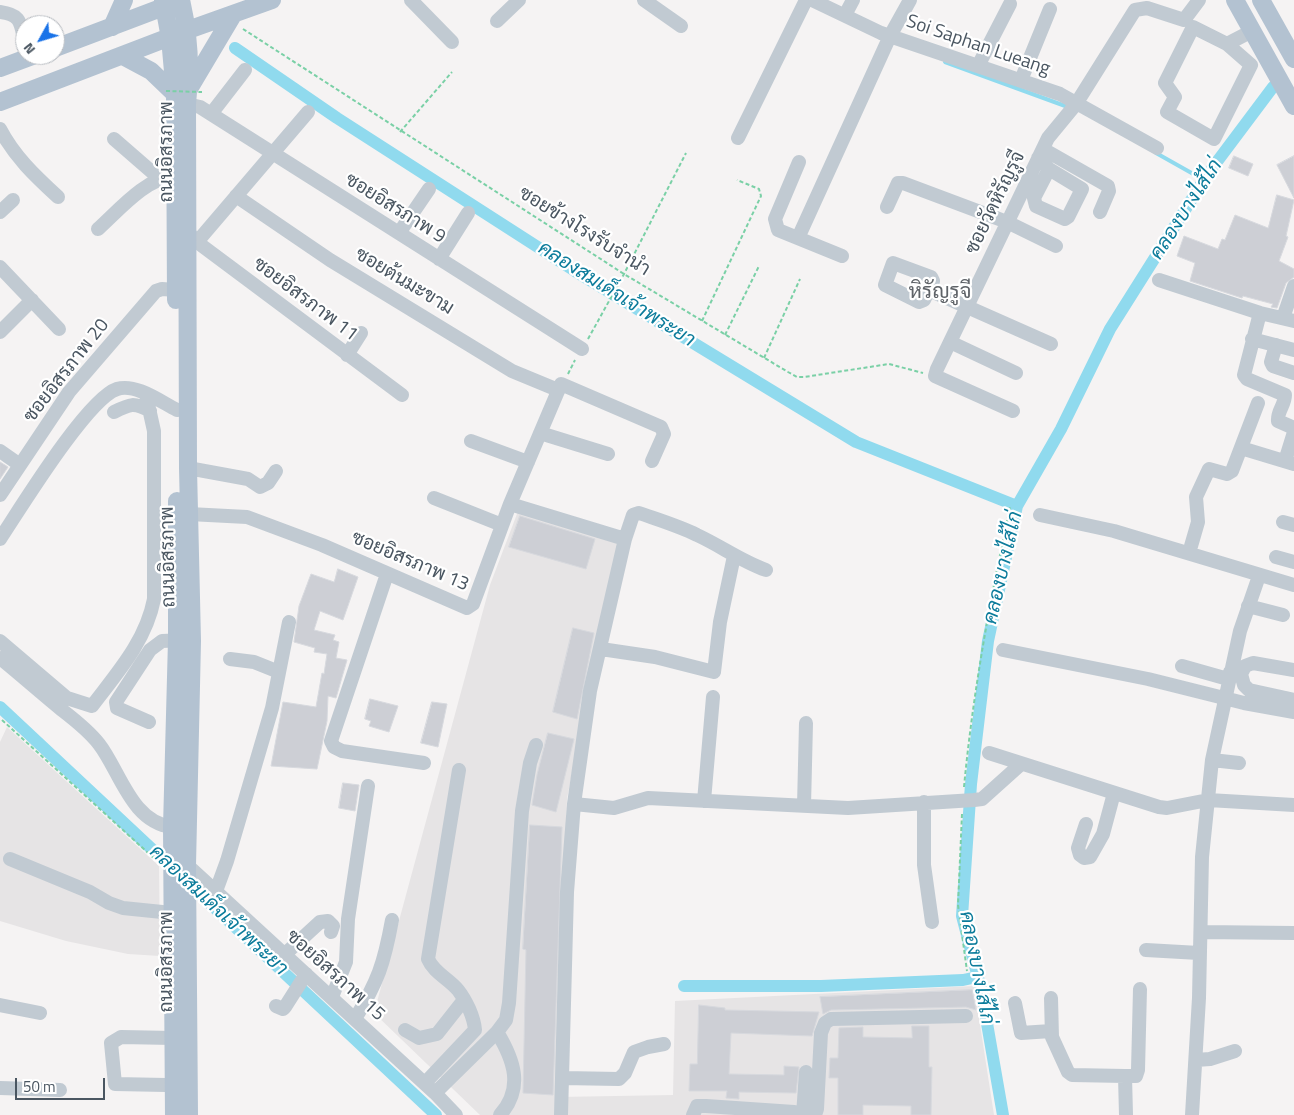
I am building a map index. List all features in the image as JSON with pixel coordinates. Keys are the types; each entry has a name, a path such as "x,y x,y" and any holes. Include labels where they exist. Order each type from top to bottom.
{"main road":[{"path":"112,27 124,0"},
{"path":"0,102 188,30 237,21 272,0"},
{"path":"1235,0 1294,106"},
{"path":"1261,0 1294,59"},
{"path":"65,44 172,2 170,38 183,94 167,177 176,290 177,589 184,640 172,827 178,874 172,912 174,1115"},
{"name":"ถนนอิสรภาพ","path":"172,2 188,30 183,94 193,237 188,468 189,514 178,874 188,1115"},
{"path":"183,94 237,21"},
{"path":"123,56 144,65 183,94"},
{"path":"0,68 15,60"}],"street":[{"path":"411,0 452,42"},
{"path":"497,20 519,0"},
{"path":"644,0 680,26"},
{"path":"845,15 853,0"},
{"path":"798,238 890,36 910,0"},
{"name":"ซอยวัดหิรัญรูจี","path":"935,376 1048,138 1073,109 1135,10 1147,8 1184,20 1199,0"},
{"path":"738,138 814,1"},
{"name":"Soi Saphan Lueang","path":"814,1 890,36 1060,94 1073,109 1157,148"},
{"path":"978,66 1010,4"},
{"path":"1021,80 1050,9"},
{"path":"0,12 12,14 15,16"},
{"path":"1193,27 1227,44 1250,65 1214,139 1167,112 1174,97 1165,83 1193,27"},
{"path":"1227,44 1252,31"},
{"path":"211,114 245,70"},
{"name":"ซอยอิสรภาพ 9","path":"183,94 200,107 582,349"},
{"path":"193,237 236,196 308,112"},
{"path":"0,129 9,146 29,170 58,197"},
{"path":"98,229 124,206 167,177 114,138"},
{"path":"1040,154 1049,169"},
{"path":"1040,154 1108,186 1109,192 1100,212"},
{"path":"799,162 774,225 778,230 842,256"},
{"path":"887,207 898,183 903,183 1007,222 1056,246"},
{"path":"399,233 429,189"},
{"name":"ซอยต้นมะขาม","path":"236,196 330,260 506,367 661,427 664,434 652,461"},
{"path":"0,212 13,200"},
{"path":"439,258 468,214"},
{"name":"ซอยอิสรภาพ 11","path":"193,237 347,355 402,394"},
{"path":"0,267 60,329"},
{"path":"1159,280 1260,313 1288,320 1294,286"},
{"name":"ซอยอิสรภาพ 20","path":"0,495 69,392 156,291 162,289 176,290"},
{"path":"929,290 1051,344"},
{"path":"0,332 32,300"},
{"path":"1260,313 1244,375 1247,379 1285,395 1285,401 1278,415 1278,421 1294,428"},
{"path":"347,355 361,334"},
{"path":"1252,340 1294,350"},
{"path":"950,342 1016,373"},
{"path":"1276,345 1271,362 1273,366 1294,373"},
{"path":"935,376 1014,412"},
{"name":"ซอยอิสรภาพ 13","path":"189,514 247,517 322,545 467,608 471,608 510,504 560,387"},
{"path":"0,540 80,421 116,389 129,388 177,410"},
{"path":"0,641 67,698 92,706 144,634 151,616 154,588 154,431 146,395"},
{"path":"114,412 128,405 138,404 150,411"},
{"path":"1189,553 1198,522 1196,497 1204,478 1209,469 1227,474 1232,472 1258,404"},
{"path":"1241,448 1290,462 1294,432"},
{"path":"540,433 608,454"},
{"path":"470,441 528,462"},
{"path":"0,451 20,465"},
{"path":"188,468 248,479 260,487 268,483 276,471"},
{"path":"434,498 502,524"},
{"path":"510,504 625,538"},
{"path":"561,1115 567,892 574,804 590,691 625,538 633,515 639,513 699,536 734,556 766,570"},
{"path":"1040,515 1114,531 1294,585"},
{"path":"601,649 655,657 714,672 720,622 734,556"},
{"path":"1276,557 1294,562"},
{"path":"387,574 332,741 334,747 342,751 424,763"},
{"path":"1192,1115 1201,932 1202,857 1212,760 1248,606 1259,576"},
{"path":"154,588 177,589"},
{"path":"1248,606 1283,615"},
{"path":"216,891 227,861 272,708 289,622"},
{"path":"149,722 117,708 115,704 150,650 162,641 184,640"},
{"path":"1003,650 1148,678 1225,698 1294,712"},
{"path":"0,658 84,728 99,744 128,794 142,811 166,826 172,827"},
{"path":"230,659 254,662 279,672"},
{"path":"1233,675 1244,666 1253,663 1294,670"},
{"path":"1182,666 1233,675 1249,690 1294,700"},
{"path":"704,801 713,697"},
{"path":"804,806 806,724"},
{"path":"430,1088 493,1035 506,1020 509,1003 522,811 530,763 536,745"},
{"path":"989,754 1167,808 1208,800 1294,805"},
{"path":"1212,760 1239,763"},
{"path":"574,804 614,808 648,798 848,808 971,800 1021,764"},
{"path":"430,1088 475,1030 474,1022 458,990 431,966 428,959 459,770"},
{"path":"332,997 346,962 348,919 368,786"},
{"path":"1086,824 1078,848 1080,855 1084,858 1090,857 1104,834 1114,793"},
{"path":"924,802 923,859 932,922"},
{"path":"10,859 123,908 172,912"},
{"name":"ซอยอิสรภาพ 15","path":"178,874 216,891 284,956 301,981 332,997 430,1088 456,1115"},
{"path":"355,1019 380,975 386,956 392,920"},
{"path":"284,956 320,922 328,921 333,926 331,932"},
{"path":"1201,932 1294,933"},
{"path":"1146,950 1199,953"},
{"path":"276,1006 283,1009 301,981"},
{"path":"1051,998 1051,1031 1069,1074 1136,1076 1138,1073 1140,989"},
{"path":"405,1030 419,1038 437,1034 463,1000"},
{"path":"1016,1002 1021,1033 1051,1031"},
{"path":"0,1005 40,1013"},
{"path":"815,1115 817,1109 820,1033 825,1023 831,1019 966,1016"},
{"path":"475,1030 493,1035 508,1051 515,1070 516,1084 510,1100 500,1115"},
{"path":"166,1085 115,1084 111,1043 121,1037 173,1038"},
{"path":"563,1078 619,1079 634,1052 664,1044"},
{"path":"1196,1060 1210,1059 1235,1051"},
{"path":"803,1115 806,1072"},
{"path":"1125,1076 1126,1115"},
{"path":"0,1088 60,1090"},
{"path":"692,1115 697,1106 794,1112 799,1115"}],"path":[{"name":"ซอยข้างโรงรับจำนำ","path":"237,21 400,132 624,274 797,377 888,364 935,376"},
{"path":"400,132 452,72"},
{"path":"610,299 686,153"},
{"path":"702,321 761,196 759,189 737,180"},
{"path":"725,335 758,266"},
{"path":"764,358 800,279"},
{"path":"967,971 958,905 971,800 971,717 992,589 1010,507"},
{"path":"2,720 178,874"}],"shaded area":[{"path":"520,506 627,540 580,730 567,799 558,1097 673,1095 675,1001 974,986 994,1115 480,1115 374,1013 490,585"},
{"path":"7,727 159,866 160,956 128,954 66,941 0,921 0,742"}],"building":[{"path":"1234,156 1253,164 1248,176 1229,168"},
{"path":"1294,156 1294,198 1277,165"},
{"path":"1277,195 1294,200 1286,236 1288,237 1279,261 1294,269 1294,277 1286,283 1277,308 1271,307 1273,304 1243,296 1242,298 1190,281 1195,263 1177,256 1184,236 1218,249 1222,239 1225,240 1235,215 1268,228"},
{"path":"0,462 8,467 0,479"},
{"path":"520,516 595,539 586,569 509,547"},
{"path":"338,569 358,577 343,620 320,611 314,630 335,635 333,640 339,642 336,658 347,660 336,698 328,696 327,721 317,769 271,766 283,702 316,707 322,673 324,674 327,654 314,652 315,648 294,642 299,606 311,574 334,582"},
{"path":"573,628 594,633 577,719 553,712"},
{"path":"370,699 398,706 389,732 369,726 371,721 365,719"},
{"path":"432,702 447,704 438,747 421,743"},
{"path":"548,733 574,739 556,812 532,805 537,775"},
{"path":"343,783 359,785 355,811 339,808"},
{"path":"530,825 562,827 553,1095 523,1093 526,950 523,949"},
{"path":"972,990 976,1010 966,1007 831,1010 823,1014 820,997"},
{"path":"699,1005 725,1008 725,1010 819,1012 812,1036 731,1033 729,1074 784,1075 784,1066 799,1067 796,1093 739,1092 739,1099 726,1098 727,1091 689,1091 690,1064 697,1064"},
{"path":"912,1026 929,1026 929,1067 932,1067 931,1115 911,1115 911,1106 863,1105 863,1115 838,1115 838,1078 829,1078 830,1058 838,1058 839,1028 863,1027 863,1037 912,1038"}],"waterway":[{"name":"คลองสมเด็จเจ้าพระยา","path":"235,48 337,118 575,271 856,442 1017,506"},
{"path":"945,62 1068,107"},
{"name":"คลองบางไส้ไก่","path":"1003,1115 981,989 962,916 971,784 988,641 1017,506 1061,429 1110,329 1207,175 1273,87"},
{"path":"1156,153 1204,180"},
{"name":"คลองสมเด็จเจ้าพระยา","path":"0,707 436,1115"},
{"path":"684,986 821,986 963,980 977,977"}],"district":[{"name":"หิรัญรูจี","path":"940,293"}]}
